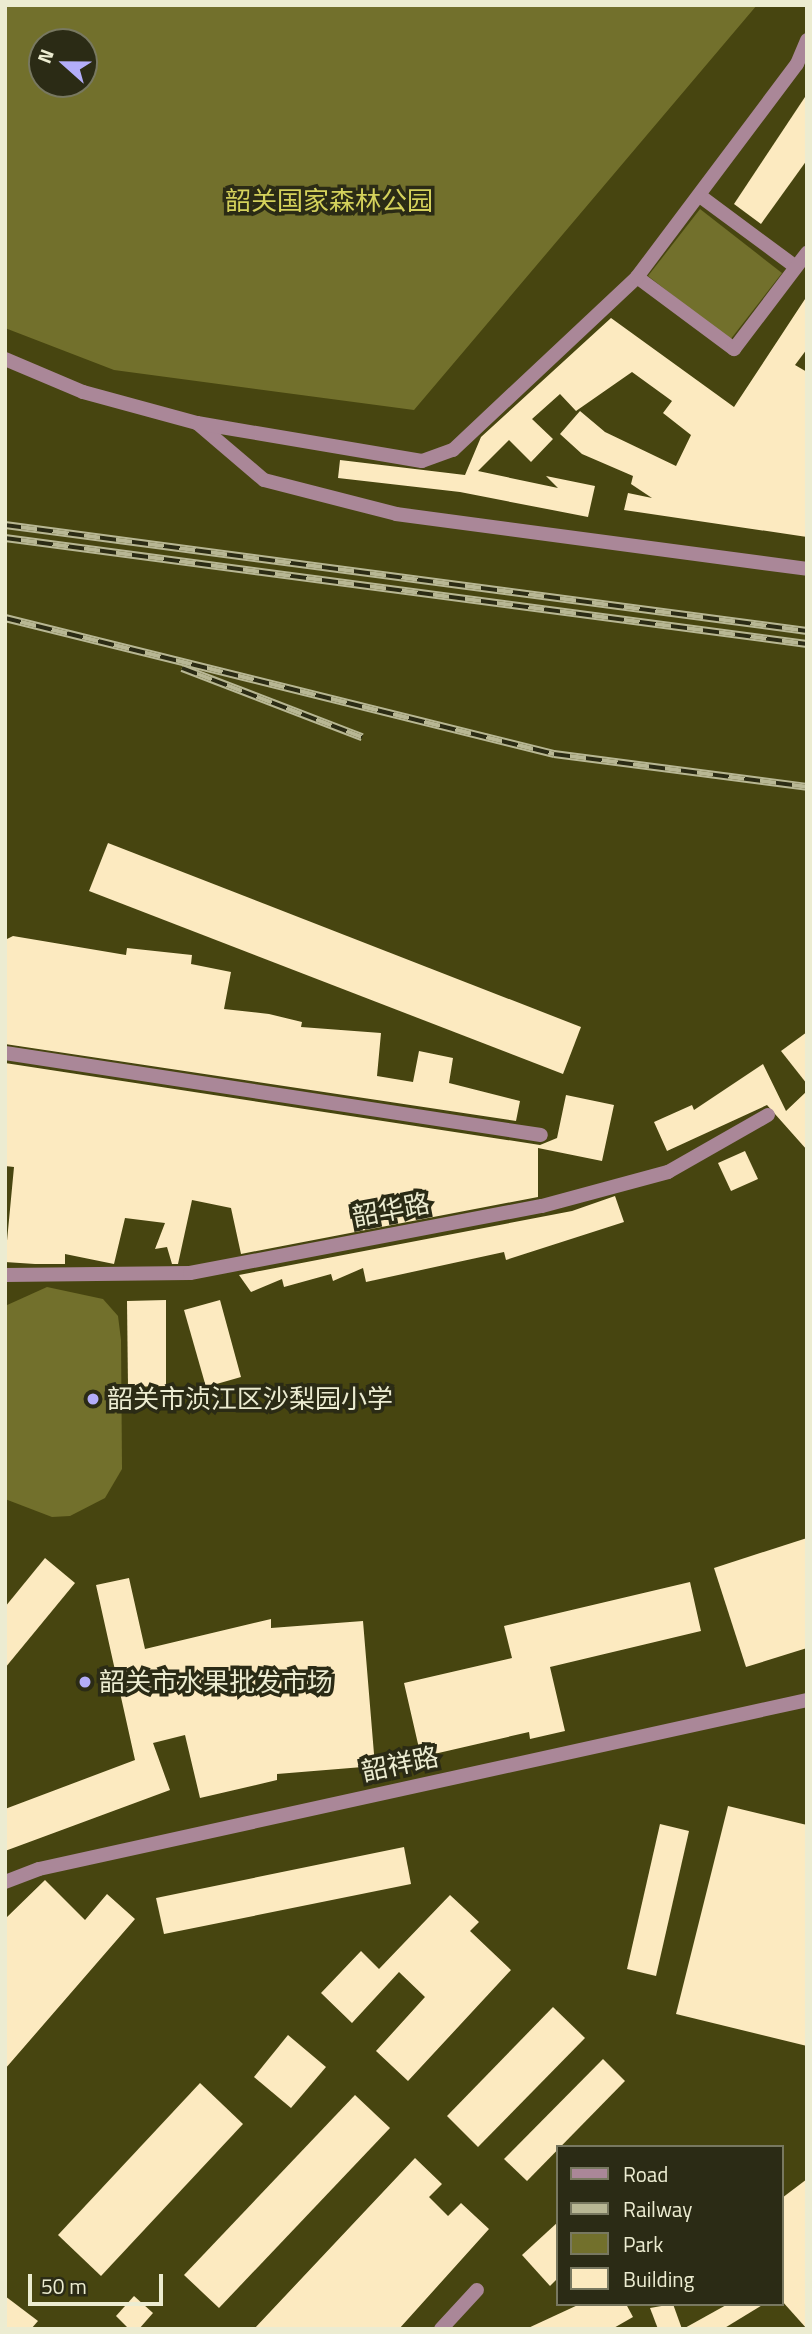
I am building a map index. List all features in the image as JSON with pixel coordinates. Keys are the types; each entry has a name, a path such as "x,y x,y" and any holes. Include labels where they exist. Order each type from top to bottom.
{"street":[{"path":"5,359 83,392 197,423 422,461 453,450 637,277 797,64 807,40"},
{"path":"700,196 796,267"},
{"path":"637,277 734,349 807,253"},
{"path":"197,423 264,480 396,514 807,569"},
{"path":"5,1053 541,1135"},
{"name":"韶华路","path":"5,1275 190,1273 542,1206 668,1172 768,1115"},
{"name":"韶祥路","path":"5,1882 39,1869 807,1700"},
{"path":"441,2329 477,2290"}],"green space":[{"name":"韶关国家森林公园","path":"7,5 757,5 414,410 114,370 5,328"},
{"path":"700,209 782,273 730,340 648,276"},
{"path":"47,1287 103,1299 118,1316 121,1340 122,1469 105,1498 70,1516 52,1517 5,1499 5,1306"}],"building":[{"path":"807,94 807,160 761,224 734,204"},
{"path":"807,296 807,349 795,365 807,372 807,537 624,510 628,493 652,498 631,484 633,476 582,454 560,434 580,411 605,432 676,466 691,435 663,413 672,401 632,372 576,411 560,394 532,419 553,439 531,462 509,440 478,471 558,488 546,476 595,486 588,517 460,492 338,478 340,460 465,475 481,437 611,318 734,407"},
{"path":"108,843 581,1027 563,1074 89,891"},
{"path":"13,936 126,955 127,948 192,955 191,964 231,972 224,1009 269,1014 302,1022 301,1027 381,1033 377,1076 413,1082 419,1051 453,1058 449,1083 520,1101 516,1121 5,1044 5,940"},
{"path":"807,1032 807,1084 781,1051"},
{"path":"5,1063 540,1145 557,1138 566,1095 614,1105 602,1161 538,1148 538,1197 241,1254 231,1208 192,1200 178,1264 172,1264 167,1247 155,1249 165,1223 125,1218 114,1264 65,1254 65,1264 5,1262 14,1167 5,1166"},
{"path":"763,1064 786,1111 807,1091 807,1150 767,1105 667,1151 654,1122 692,1105 694,1110"},
{"path":"745,1151 758,1179 731,1191 718,1163"},
{"path":"615,1196 624,1222 506,1260 504,1252 366,1282 363,1268 333,1281 331,1274 284,1287 282,1279 251,1292 239,1275 572,1211"},
{"path":"166,1300 166,1386 128,1387 127,1301"},
{"path":"220,1300 241,1377 206,1387 184,1310"},
{"path":"807,1538 807,1648 746,1667 714,1568"},
{"path":"45,1558 75,1583 5,1668 5,1607"},
{"path":"129,1578 145,1649 271,1619 271,1628 363,1621 375,1766 277,1774 277,1780 200,1798 185,1735 153,1743 170,1790 5,1851 5,1809 135,1760 96,1585"},
{"path":"690,1582 701,1631 550,1667 565,1731 530,1739 529,1732 421,1757 404,1683 512,1658 504,1626"},
{"path":"728,1806 807,1825 807,2046 676,2014"},
{"path":"660,1824 689,1831 656,1976 627,1969"},
{"path":"404,1847 411,1884 164,1934 156,1898"},
{"path":"45,1880 85,1920 107,1894 135,1919 5,2069 5,1919"},
{"path":"450,1895 479,1922 470,1931 511,1970 408,2081 376,2051 425,1997 399,1972 352,2023 321,1993 361,1951 379,1969"},
{"path":"553,2007 585,2038 478,2147 447,2116"},
{"path":"288,2035 326,2067 291,2108 254,2077"},
{"path":"603,2059 625,2081 562,2145 556,2145 556,2151 527,2181 504,2159"},
{"path":"200,2083 243,2124 101,2276 58,2235"},
{"path":"355,2095 390,2128 219,2308 184,2275"},
{"path":"415,2158 442,2184 429,2197 448,2216 461,2203 489,2229 399,2329 254,2329"},
{"path":"807,2179 807,2329 784,2303 784,2196"},
{"path":"556,2224 556,2280 550,2286 522,2255"},
{"path":"5,2296 38,2321 31,2329 5,2329"},
{"path":"134,2296 153,2313 139,2329 129,2329 116,2316"},
{"path":"576,2306 627,2306 633,2317 612,2329 526,2329"},
{"path":"674,2306 682,2329 658,2329 650,2308"},
{"path":"724,2306 761,2306 723,2329 683,2329"}],"railway":[{"path":"5,525 807,631"},
{"path":"5,538 807,644"},
{"path":"5,618 554,754 807,787"},
{"path":"182,668 362,737"}],"place":[{"name":"韶关市浈江区沙梨园小学","path":"93,1399"},
{"name":"韶关市水果批发市场","path":"85,1682"}]}
